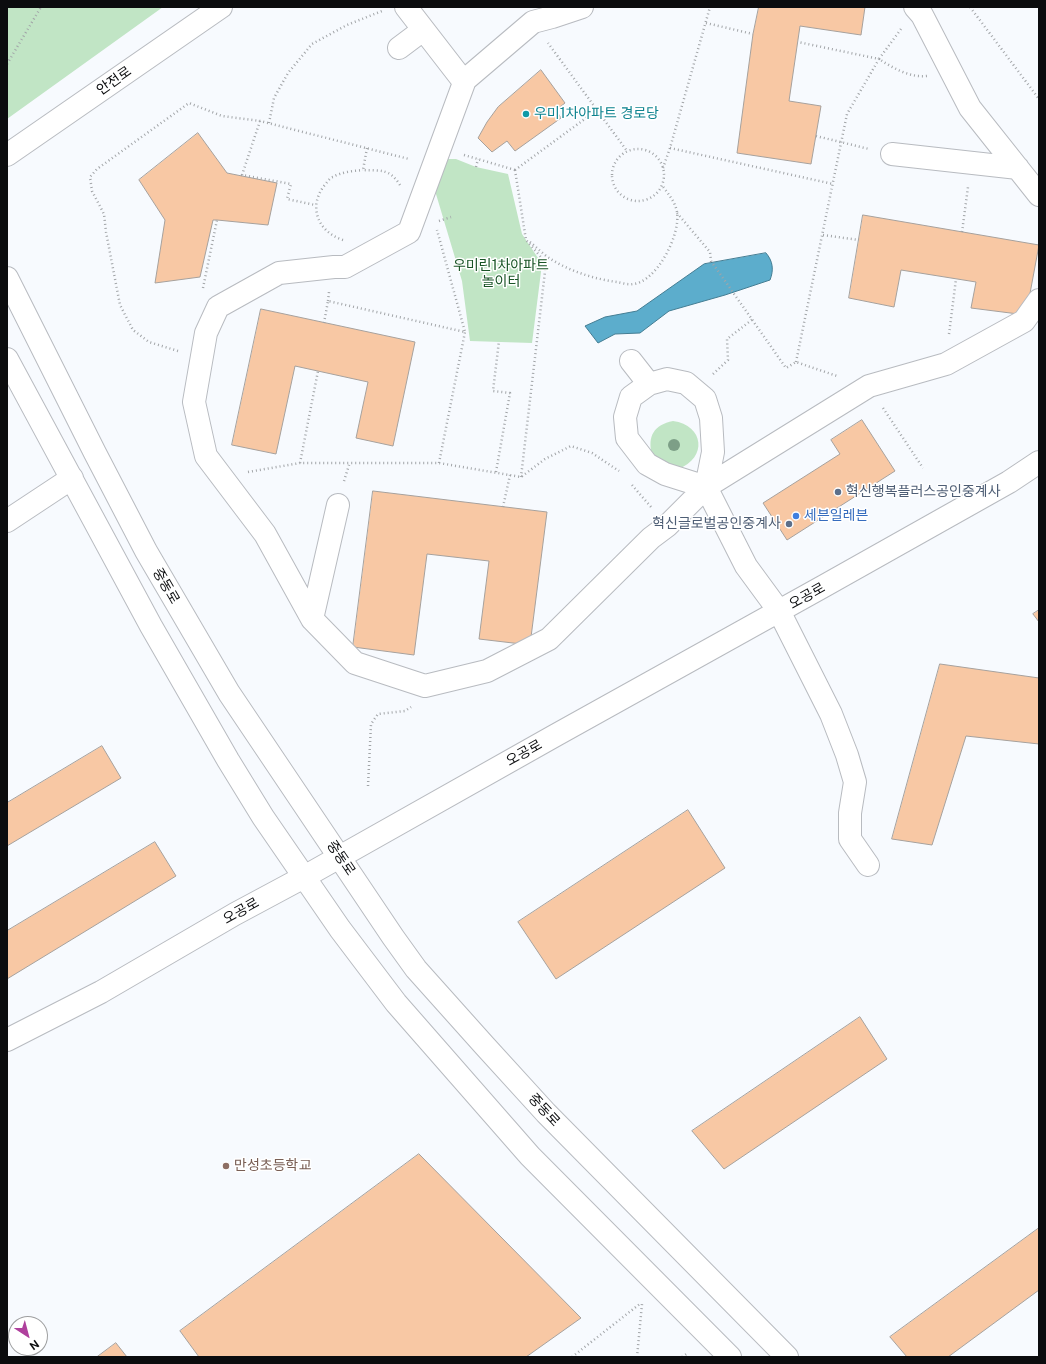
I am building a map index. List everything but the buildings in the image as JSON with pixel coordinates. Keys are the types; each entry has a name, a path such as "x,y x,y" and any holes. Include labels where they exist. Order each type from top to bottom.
{"street":[{"name":"안전로","path":"7,156 221,7"},
{"path":"582,7 533,22 465,80 409,232 346,267 279,273 218,306 206,333 194,402 206,456 265,534 312,619 355,663 424,686 488,671 549,639 651,538 667,526 706,487 869,386 946,364 1024,321 1039,300"},
{"path":"915,7 922,15 970,108 1039,195"},
{"path":"396,8 423,30 464,82"},
{"path":"399,48 423,30"},
{"path":"892,154 1018,168"},
{"name":"중동로","path":"7,278 146,551 229,693 393,937 416,968 546,1113 787,1357"},
{"path":"7,359 151,626 228,760 255,804 340,929 396,1003 525,1151 730,1357"},
{"path":"631,361 649,384"},
{"path":"706,487 665,474 647,464 627,438 625,417 631,397 649,384 667,379 686,383 705,399 712,418 713,452 706,487 746,566 779,611 831,714 847,755 855,782 850,813 850,839 868,865"},
{"name":"오공로","path":"7,1040 101,992 235,914 304,877 1009,482 1039,462"},
{"path":"7,521 72,478"},
{"path":"312,619 338,505"}],"path":[{"path":"7,64 40,7"},
{"path":"664,168 653,154 645,150 636,149 627,151 620,156 615,163 612,171 612,180 620,194 627,199 643,201 658,193 662,185 664,168 710,7"},
{"path":"662,185 674,202 678,213 710,252 711,260 786,368 796,362 847,114 879,59 915,7"},
{"path":"970,7 1039,98"},
{"path":"269,123 274,98 288,72 312,44 347,25 396,8"},
{"path":"533,22 627,151"},
{"path":"706,23 753,34"},
{"path":"798,42 879,59 893,69 910,74 925,76 948,66"},
{"path":"201,358 149,342 133,330 120,305 104,214 92,191 90,177 97,169 189,103 222,116 260,121 367,148 436,159 448,150 514,170"},
{"path":"514,170 597,110"},
{"path":"260,121 242,175 291,184 287,199 315,205"},
{"path":"816,136 892,154"},
{"path":"363,170 367,148"},
{"path":"670,148 833,184"},
{"path":"476,167 478,159"},
{"path":"962,232 972,163"},
{"path":"345,240 334,237 322,224 316,214 315,205 322,190 332,177 363,170 386,171 396,180 403,190"},
{"path":"514,170 526,240 546,264 521,477"},
{"path":"526,240 550,258 576,271 603,281 633,285 651,276 662,260 674,240 678,213"},
{"path":"439,463 465,332 435,223 452,217"},
{"path":"202,292 217,220"},
{"path":"823,235 859,240"},
{"path":"946,364 956,279"},
{"path":"324,323 328,301 465,332"},
{"path":"692,388 728,360 727,339 753,319"},
{"path":"496,472 510,393 493,391 499,341"},
{"path":"796,362 869,386 923,468"},
{"path":"300,463 318,371"},
{"path":"222,477 300,463 439,463 521,477 545,459 571,446 592,453 618,470 624,476"},
{"path":"503,507 510,475"},
{"path":"629,481 667,526"},
{"path":"368,786 371,724 378,714 404,711 420,701 424,686"},
{"path":"572,1357 642,1301 637,1357"},
{"path":"682,1357 688,1353"}],"green space":[{"path":"7,7 163,7 7,119"},
{"name":"우미린1차아파트 놀이터","path":"445,159 456,159 476,167 508,174 522,234 542,264 532,343 470,341 462,281 430,174"},
{"path":"673,421 683,424 691,429 696,435 698,442 698,450 694,457 688,464 678,469 652,455 650,442 654,432 661,425"}],"water":[{"path":"766,253 772,266 770,280 669,311 640,333 615,334 598,343 585,326 605,317 637,311 704,264"}],"place":[{"name":"우미1차아파트 경로당","path":"526,114"},
{"name":"혁신행복플러스공인중계사","path":"838,492"},
{"name":"세븐일레븐","path":"796,516"},
{"name":"혁신글로벌공인중계사","path":"789,524"},
{"name":"만성초등학교","path":"226,1166"}]}
